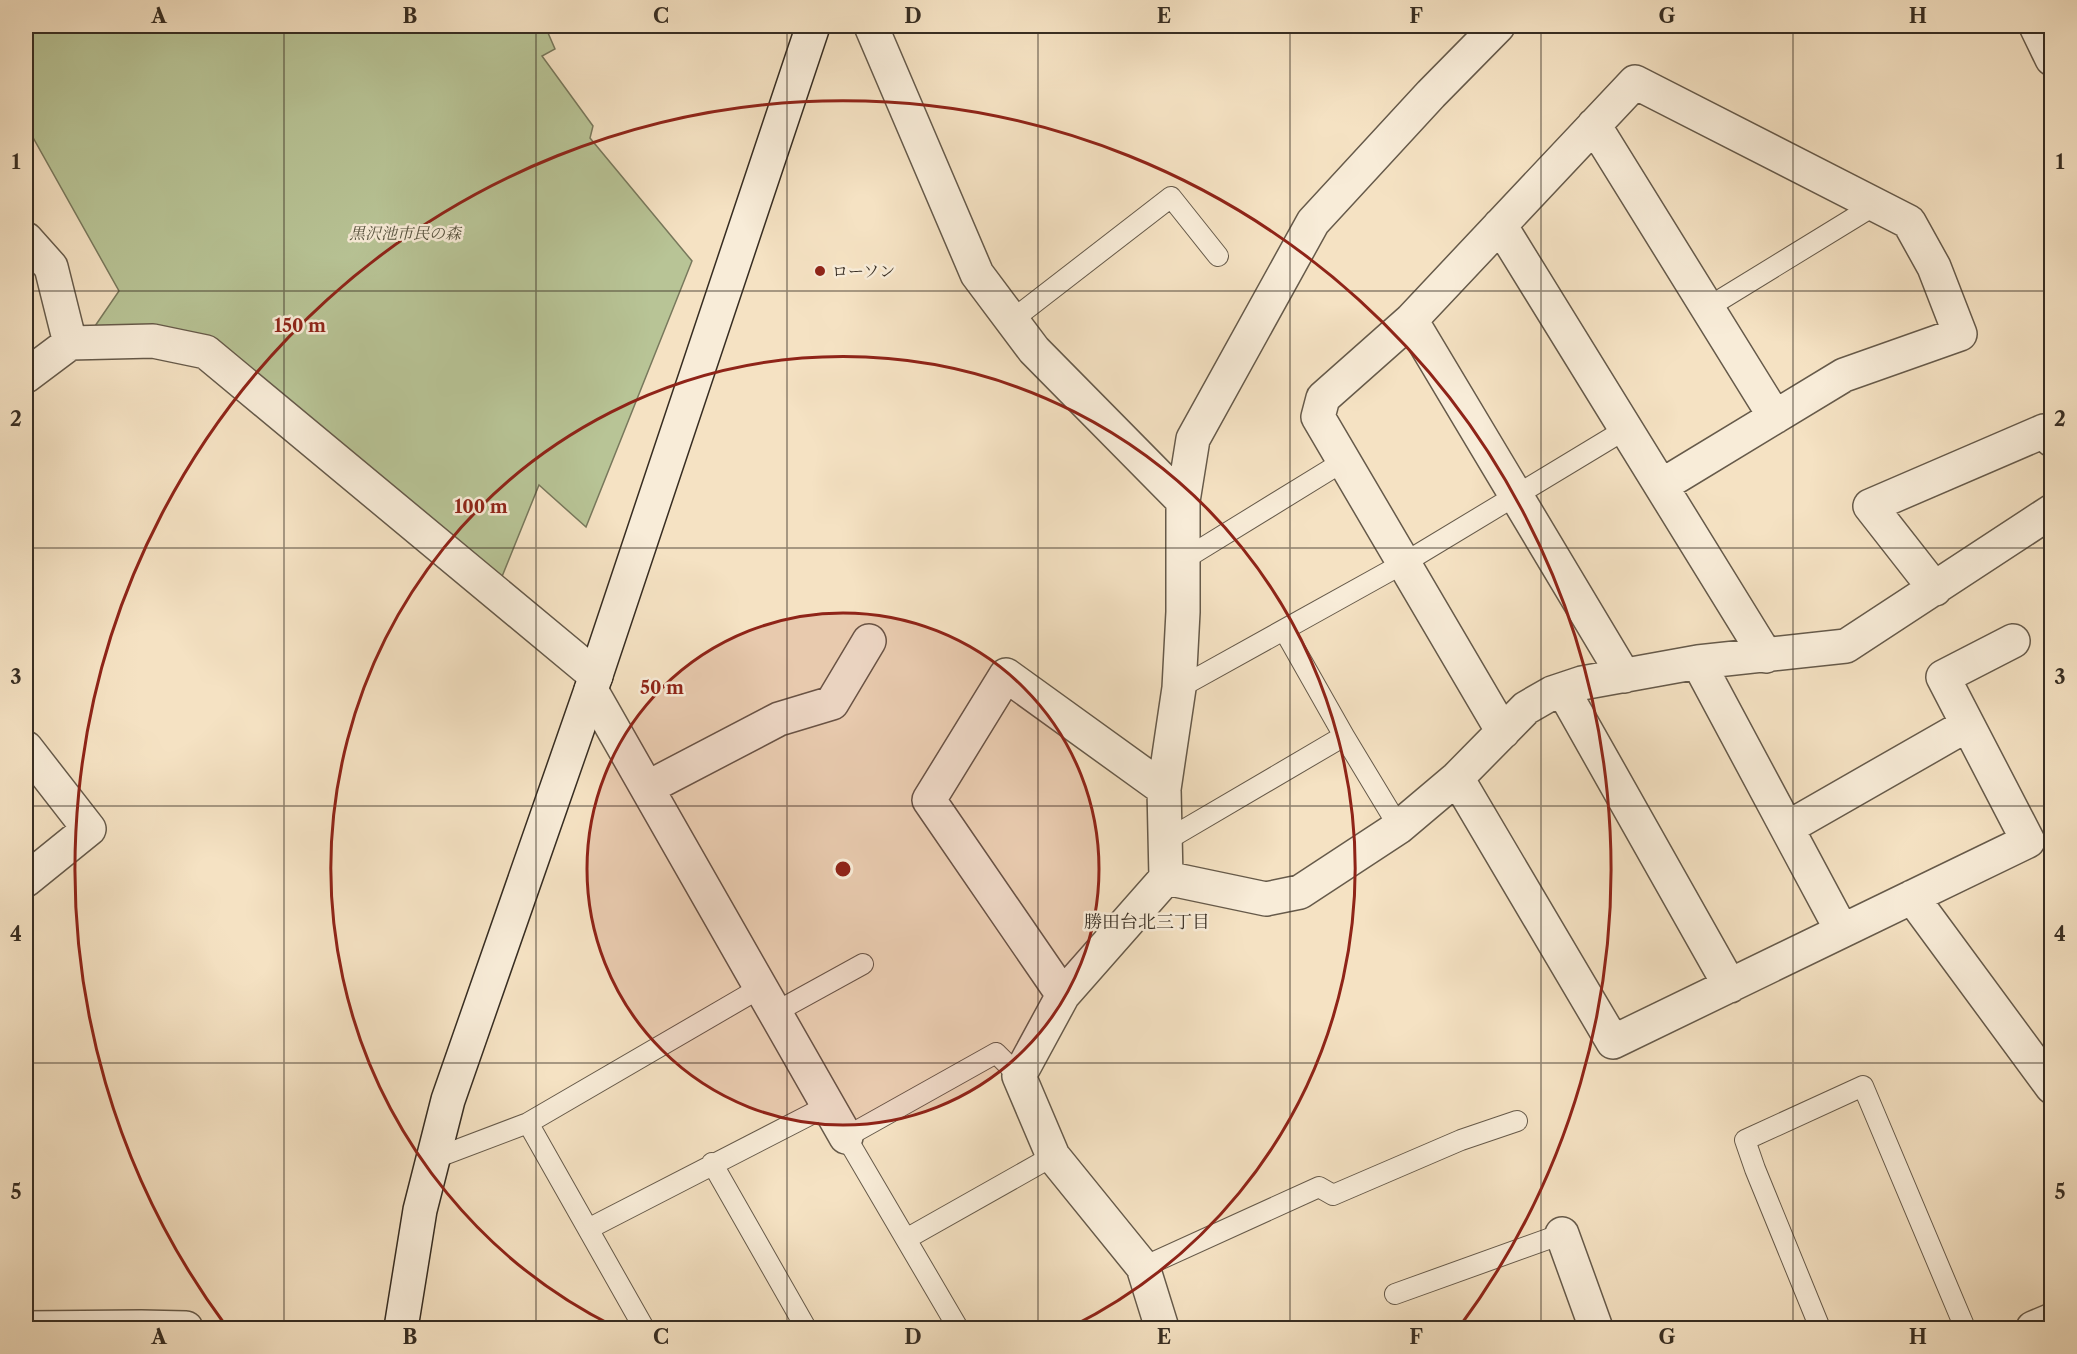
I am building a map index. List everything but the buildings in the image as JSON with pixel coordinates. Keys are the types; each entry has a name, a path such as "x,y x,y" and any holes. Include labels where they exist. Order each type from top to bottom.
{"street":[{"path":"401,1329 420,1210 448,1100 593,683 813,26"},
{"path":"871,26 977,273 1034,350 1183,501"},
{"path":"1162,1329 1143,1267 1053,1156 1019,1076 1063,995 1166,878 1164,789 1179,688 1183,612 1183,501 1193,439 1312,222 1498,26"},
{"path":"2036,26 2052,59"},
{"path":"1503,732 1318,417 1323,398 1411,320 1635,82 1909,222 1934,267 1960,334 1844,375 1661,486"},
{"path":"1594,125 1775,417"},
{"path":"1500,225 1766,656"},
{"path":"26,239 51,267 70,343"},
{"path":"1411,320 1624,676"},
{"path":"26,376 70,343 153,340 206,352 593,683 647,789 846,1137"},
{"path":"1935,589 1870,506 2044,431 2052,441"},
{"path":"1166,878 1266,899 1300,892 1399,827 1456,778 1526,708 1552,693 1581,683 1698,662 1846,646 2052,511"},
{"path":"647,789 779,719 832,703 869,641"},
{"path":"1456,778 1612,1042 2028,841 1943,677 2013,641"},
{"path":"1698,662 1842,931"},
{"path":"1063,995 929,800 1005,675 1164,789"},
{"path":"1563,690 1730,986"},
{"path":"1787,828 1967,725"},
{"path":"26,748 89,829 26,880"},
{"path":"1912,897 2052,1087"},
{"path":"1562,1234 1596,1329"},
{"path":"2033,1329 2052,1320"},
{"path":"26,1328 186,1329"}],"lane":[{"path":"1012,320 1171,197 1218,256"},
{"path":"1707,308 1875,205"},
{"path":"1179,688 1404,562 1516,497 1626,429"},
{"path":"1183,560 1344,461"},
{"path":"1284,630 1399,827"},
{"path":"1165,841 1344,736"},
{"path":"433,1159 528,1123 767,1001 863,964"},
{"path":"958,1329 846,1137 996,1053 1019,1076"},
{"path":"1820,1329 1745,1140 1863,1086 1965,1329"},
{"path":"588,1229 712,1163 829,1105"},
{"path":"1143,1267 1319,1187 1333,1195 1461,1140 1517,1121"},
{"path":"528,1123 644,1329"},
{"path":"906,1239 1053,1156"},
{"path":"712,1163 806,1329"},
{"path":"1395,1294 1562,1234"}],"green space":[{"name":"黒沢池市民の森","path":"26,26 545,26 555,49 542,56 593,126 590,138 692,261 586,527 539,485 501,579 210,342 93,329 119,291 26,125"}],"place":[{"name":"ローソン","path":"820,271"}],"district":[{"name":"勝田台北三丁目","path":"1147,922"}]}
